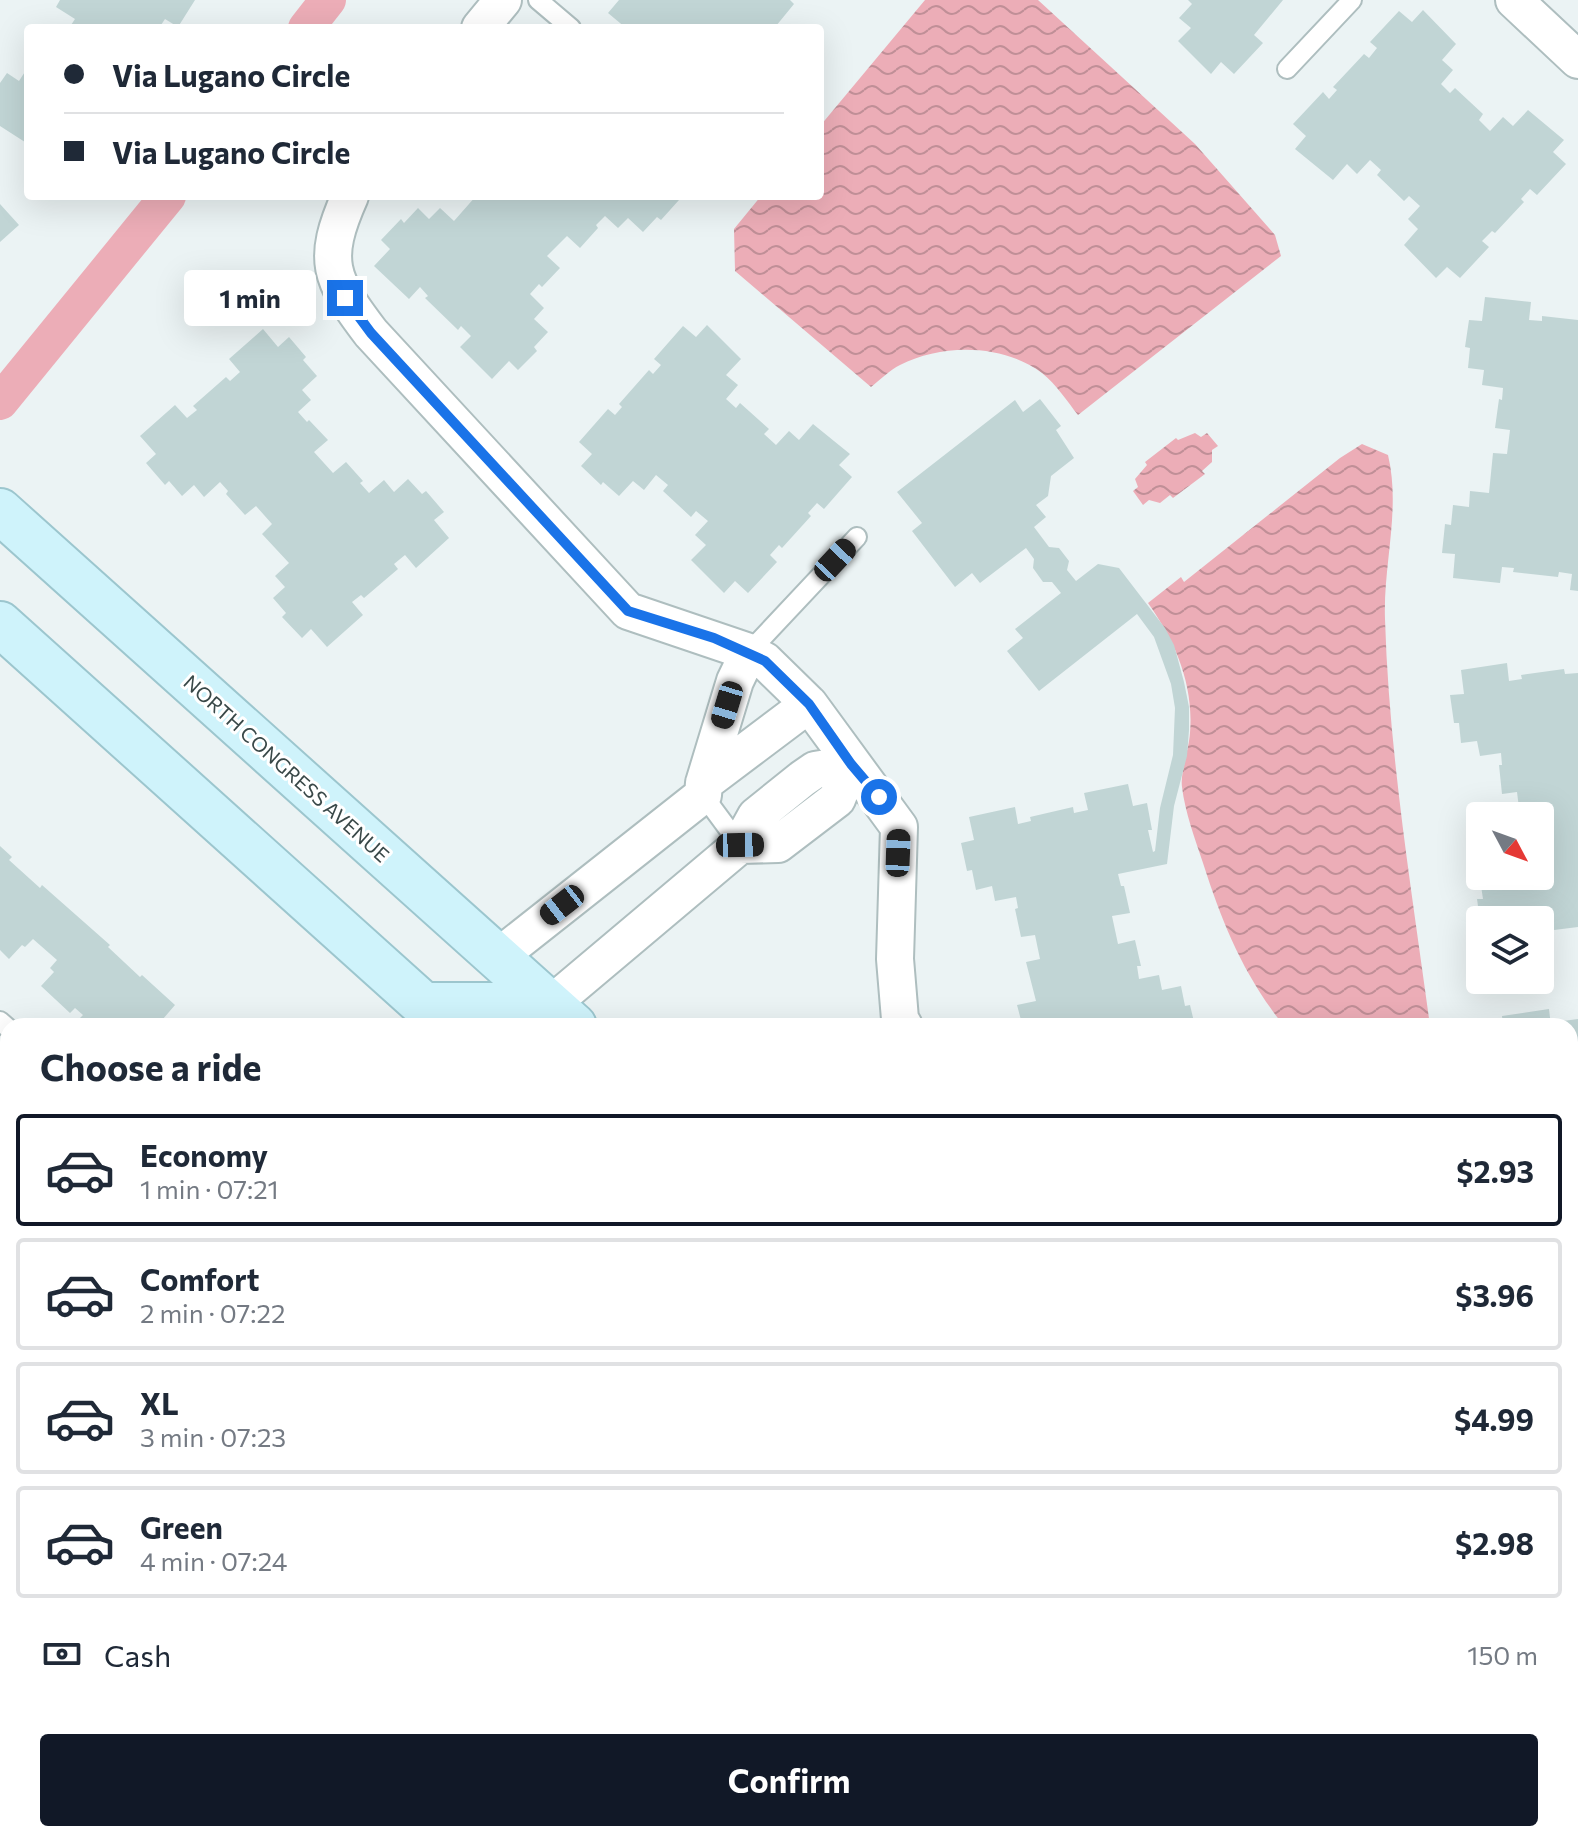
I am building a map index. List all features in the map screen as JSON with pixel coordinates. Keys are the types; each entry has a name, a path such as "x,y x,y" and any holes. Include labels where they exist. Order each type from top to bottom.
{"main road":[{"name":"NORTH CONGRESS AVENUE","path":"0,511 562,1015"},
{"path":"0,624 436,1016 562,1015"}],"street":[{"path":"483,24 503,0"},
{"path":"1514,0 1578,60"},
{"path":"348,200 333,239 331,264 345,298 371,333 628,611 749,652 765,661 809,704 851,764 879,797 899,827 895,959 900,1018"},
{"path":"704,789 735,681 749,652"},
{"path":"498,957 809,704"},
{"path":"562,1015 740,845 778,844 837,799 851,764"}],"lane":[{"path":"538,0 566,24"},
{"path":"1287,69 1352,0"},
{"path":"749,652 857,537"},
{"path":"704,789 740,845"}],"water":[{"path":"925,0 1038,0 1195,144 1275,235 1281,256 1078,415 1042,373 1009,356 991,352 954,350 917,358 896,367 871,387 735,271 734,229 758,200 824,200 824,121"},
{"path":"1195,433 1201,437 1207,433 1218,446 1212,450 1212,462 1202,471 1205,474 1173,498 1170,495 1160,503 1149,500 1143,505 1133,491 1138,487 1135,479 1147,465 1145,462 1176,438 1178,440"},
{"path":"1362,444 1388,455 1392,476 1385,598 1387,670 1402,823 1429,1018 1278,1018 1270,1007 1246,968 1218,907 1185,806 1182,775 1190,733 1186,680 1167,632 1148,603 1181,577 1184,582 1340,458"}],"building":[{"path":"60,0 195,0 180,24 165,19 162,24 72,24 75,19 56,7"},
{"path":"619,0 790,0 794,4 778,24 621,24 608,13"},
{"path":"1188,0 1283,0 1254,35 1263,43 1234,74 1221,62 1211,74 1178,41 1191,28 1179,18 1192,4"},
{"path":"1423,10 1456,44 1442,60 1453,70 1441,84 1450,93 1455,88 1483,114 1479,120 1490,131 1503,117 1513,126 1528,110 1564,140 1553,152 1566,164 1537,195 1530,189 1521,199 1524,202 1495,233 1492,231 1482,241 1489,247 1460,278 1447,267 1436,278 1404,245 1418,229 1408,219 1420,206 1409,196 1404,201 1377,175 1381,170 1370,160 1357,174 1347,164 1333,180 1295,149 1306,136 1293,124 1323,92 1329,99 1337,90 1333,87 1364,54 1369,58 1377,48 1370,42 1399,11 1412,22"},
{"path":"7,73 19,81 24,73 24,141 0,126 0,83"},
{"path":"472,200 679,200 661,220 657,217 643,232 628,218 618,228 605,216 580,248 567,236 547,256 560,268 542,287 539,284 530,294 544,308 534,319 548,332 534,347 537,351 518,370 509,361 492,379 460,347 471,336 461,326 458,330 425,298 428,296 420,287 409,299 374,266 390,249 381,240 401,219 404,223 418,208 429,219 440,208 454,221"},
{"path":"0,204 19,225 0,242"},
{"path":"1485,297 1531,302 1529,320 1542,321 1542,316 1578,320 1578,591 1570,590 1572,574 1559,572 1558,577 1513,572 1514,568 1502,567 1500,583 1453,578 1455,554 1442,553 1445,524 1451,525 1453,505 1469,507 1470,491 1489,493 1493,453 1507,454 1510,430 1495,428 1503,388 1482,385 1484,370 1468,368 1470,348 1465,347 1469,320 1482,321"},
{"path":"707,325 741,359 726,375 738,385 726,399 736,408 740,403 769,429 764,434 776,445 789,431 799,440 813,424 850,454 839,465 852,477 824,509 817,503 808,513 811,516 782,548 779,545 770,555 777,562 748,593 735,581 724,593 691,560 706,545 695,535 708,521 696,511 691,517 663,491 668,485 656,475 644,490 633,481 619,496 603,482 601,485 581,466 592,454 579,442 608,409 615,415 622,407 619,404 649,370 653,374 661,365 654,359 683,326 696,337"},
{"path":"263,329 278,347 289,337 317,376 302,390 311,400 298,412 328,440 314,452 333,473 346,462 369,493 384,480 394,492 408,479 422,494 426,491 444,512 434,520 449,538 416,568 405,555 394,564 398,569 364,598 361,595 352,602 363,615 327,647 311,629 302,638 282,617 286,613 273,598 285,587 275,576 289,563 262,534 272,524 256,506 245,515 226,494 228,491 220,482 204,497 194,485 182,496 169,481 165,485 146,463 156,454 140,436 175,405 187,418 197,410 193,406 226,377 230,381 240,372 229,359"},
{"path":"1040,399 1061,426 1056,430 1074,458 1051,476 1048,496 1036,505 1046,517 1034,527 1049,547 1059,548 1069,561 1067,570 1076,581 1098,564 1119,568 1165,628 1174,645 1189,707 1189,730 1187,756 1174,806 1167,864 1118,874 1130,913 1112,916 1118,944 1135,940 1141,966 1137,966 1139,979 1159,975 1162,990 1181,986 1185,1006 1190,1005 1193,1018 1020,1018 1017,1005 1036,1001 1026,962 1040,959 1035,935 1021,937 1015,909 1018,908 1016,897 995,901 992,886 976,890 972,870 967,871 961,843 974,840 969,817 1015,807 1018,824 1031,821 1030,817 1073,807 1074,813 1088,810 1084,793 1128,784 1133,806 1147,803 1152,830 1148,830 1155,851 1160,808 1173,755 1175,708 1171,684 1154,637 1137,614 1039,691 1007,651 1023,638 1015,629 1061,593 1052,582 1043,582 1033,568 1034,559 1026,548 980,583 972,573 955,587 912,531 922,523 897,492 1015,400 1023,412"},
{"path":"1507,663 1509,681 1522,679 1521,675 1564,669 1565,674 1578,673 1578,927 1554,930 1554,906 1478,906 1477,899 1483,899 1482,890 1554,890 1554,802 1518,802 1517,792 1502,794 1501,753 1480,756 1477,741 1461,743 1459,723 1454,723 1450,695 1464,694 1461,670"},
{"path":"0,846 12,857 9,860 40,888 42,885 110,945 108,947 140,977 142,975 175,1005 164,1018 80,1018 83,1015 75,1008 70,1013 41,986 54,972 50,968 57,960 33,939 25,947 22,945 9,959 0,950"},
{"path":"1549,1009 1550,1018 1502,1018"}],"waterway":[{"path":"309,24 328,0"},
{"path":"0,402 165,200"}],"route":[{"path":"345,298 371,333 603,588 628,611 714,638 765,661 809,704 851,764 879,797"}]}
